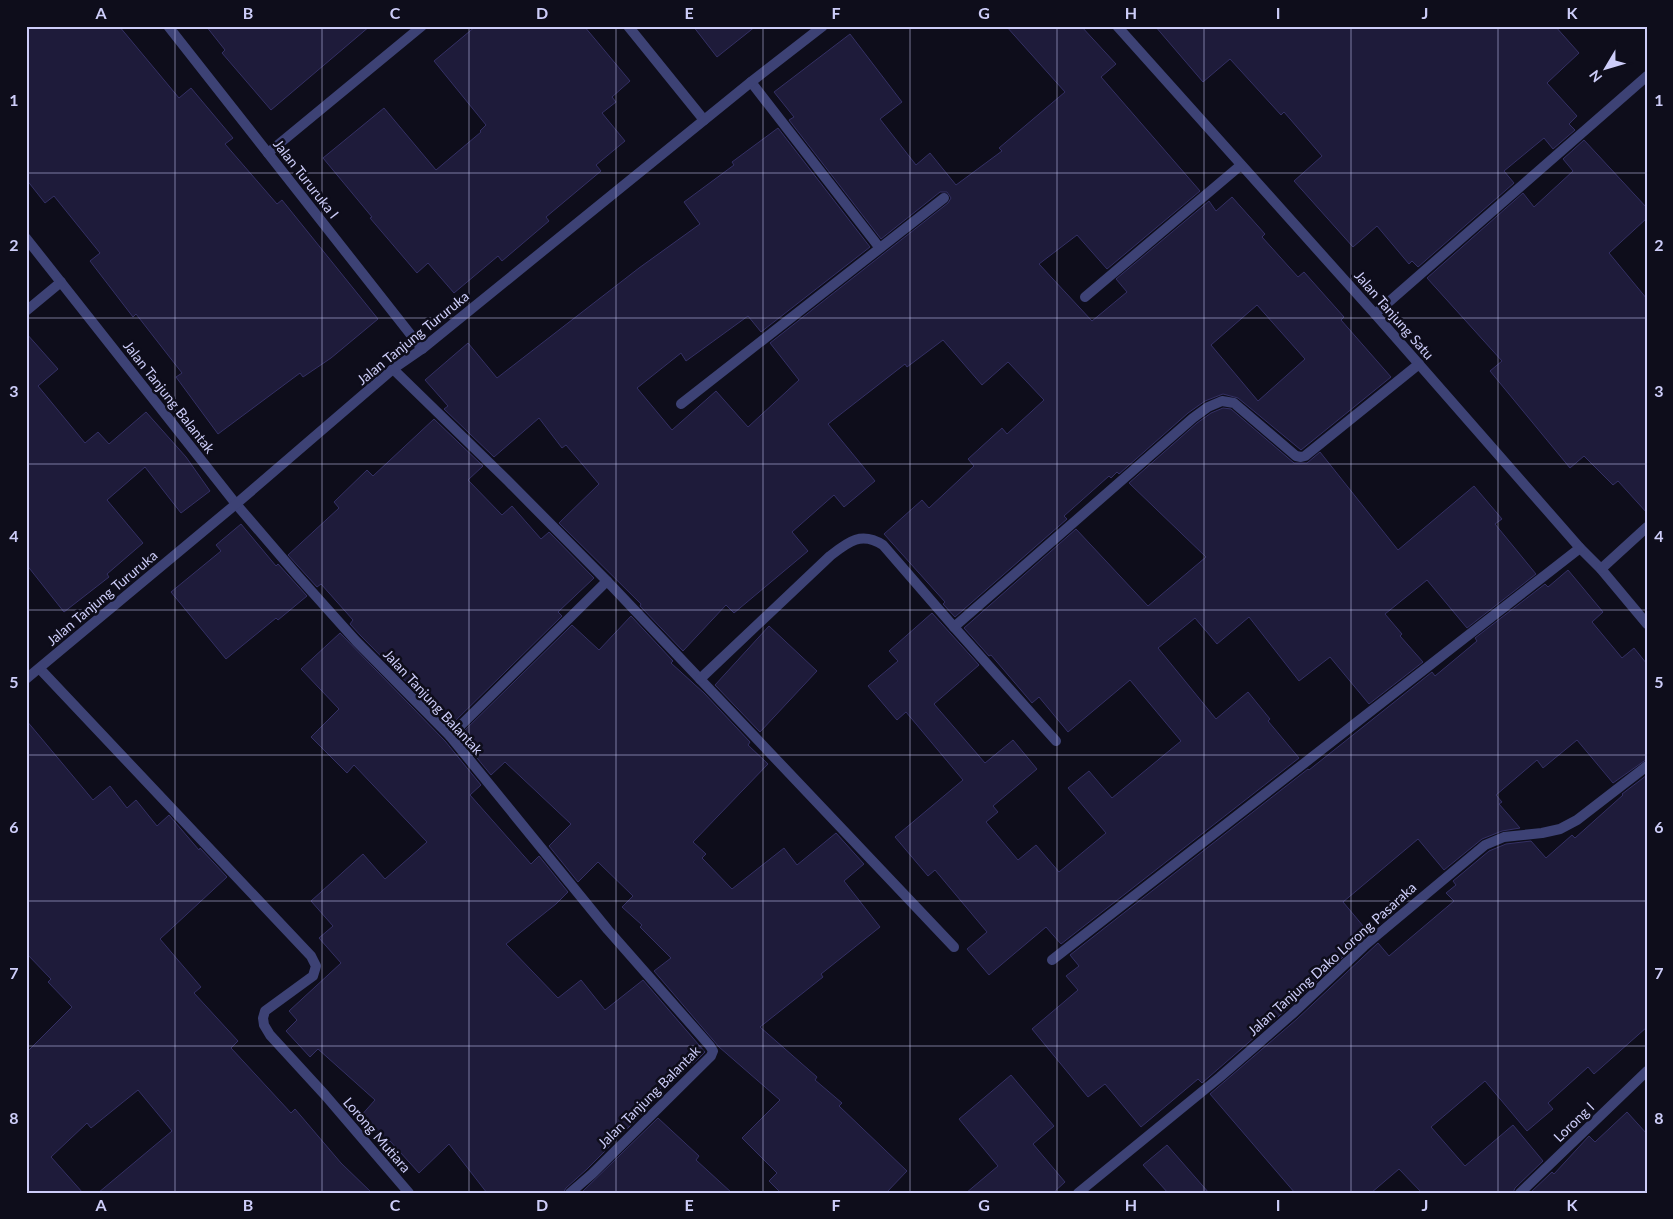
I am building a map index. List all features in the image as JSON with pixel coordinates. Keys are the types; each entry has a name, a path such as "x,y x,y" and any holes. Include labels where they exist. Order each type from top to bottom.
{"street":[{"name":"Jalan Tururuka I","path":"168,26 422,349"},
{"path":"268,153 422,26"},
{"path":"628,26 704,120"},
{"name":"Jalan Tanjung Tururuka","path":"26,679 236,504 393,369 422,349 751,82 823,26"},
{"name":"Jalan Tanjung Satu","path":"1118,26 1376,314 1580,548 1601,569 1647,624"},
{"path":"1376,314 1647,76"},
{"path":"751,82 879,247"},
{"path":"1085,297 1241,165"},
{"path":"681,404 879,247 944,198"},
{"name":"Jalan Tanjung Balantak","path":"26,238 236,504 338,621 450,736 608,930 713,1051 711,1056 592,1174 570,1193"},
{"path":"26,311 61,282"},
{"path":"954,627 1193,418 1208,407 1222,401 1234,403 1290,451 1301,457 1305,456 1419,364"},
{"path":"393,369 607,581 954,947"},
{"path":"1601,569 1647,527"},
{"path":"700,679 830,556 845,544 862,538 871,538 883,545 1056,741"},
{"path":"1052,960 1580,548"},
{"path":"450,736 607,581"},
{"name":"Lorong Mutiara","path":"40,669 311,956 316,966 313,976 265,1011 264,1024 270,1035 325,1095 409,1193"},
{"name":"Jalan Tanjung Dako Lorong Pasaraka","path":"1078,1193 1220,1077 1292,1014 1364,946 1484,845 1504,837 1560,829 1577,820 1647,766"},
{"name":"Lorong I","path":"1520,1193 1647,1071"}],"building":[{"path":"26,26 119,26 179,98 191,88 233,138 225,144 277,204 282,200 378,319 331,358 303,377 300,373 218,434 176,377 182,373 136,314 133,317 90,261 100,253 54,196 45,203 26,179"},
{"path":"206,26 370,26 271,110 222,53 225,50"},
{"path":"476,26 584,26 630,81 612,97 616,102 602,113 625,141 596,165 601,171 546,217 549,221 502,261 498,256 454,293 428,263 417,273 370,218 372,217 323,158 384,108 436,170 481,132 486,125 434,61"},
{"path":"693,26 756,26 717,57"},
{"path":"1006,26 1081,26 1116,64 1101,77 1200,191 1107,269 1077,235 1039,264 1092,321 1127,292 1116,279 1209,201 1216,211 1232,197 1265,234 1262,237 1298,277 1304,272 1344,317 1341,320 1391,377 1301,450 1238,398 1223,394 1205,401 1188,413 1119,474 1117,472 1111,478 1109,476 1064,516 1067,519 955,617 943,604 945,602 884,534 922,500 929,508 974,466 968,459 1002,428 1007,434 1044,400 1008,362 982,385 943,340 907,367 905,364 828,424 875,481 844,507 834,495 792,532 808,551 734,613 726,605 683,651 640,606 641,604 559,523 599,484 566,445 562,448 539,418 494,457 444,409 448,406 425,380 468,343 497,378 639,268 700,224 684,202 734,165 732,162 778,128 870,247 761,332 748,316 686,361 681,353 637,388 672,430 716,391 748,427 799,380 770,343 948,203 951,198 947,192 940,192 881,239 789,120 794,117 774,92 850,34 902,102 880,119 916,165 930,153 956,185 1002,151 999,148 1065,92","holes":["1257,305 1305,359 1258,401 1211,345"]},
{"path":"1155,26 1555,26 1579,53 1547,83 1577,116 1569,124 1575,130 1553,149 1544,138 1504,171 1514,183 1418,267 1412,261 1409,264 1377,226 1353,247 1294,181 1322,156 1284,112 1281,115 1230,59 1203,82"},
{"path":"1584,140 1647,208 1647,218 1609,253 1647,299 1647,513 1618,481 1613,485 1584,456 1570,468 1490,371 1502,361 1427,278 1523,193 1534,207 1573,171 1563,159"},
{"path":"26,333 58,369 38,386 85,443 98,432 109,444 146,412 186,457 210,491 181,513 145,467 107,500 143,543 107,574 109,577 64,612 26,564"},
{"path":"1223,408 1231,409 1294,463 1307,463 1320,452 1398,550 1474,486 1502,519 1495,524 1536,574 1467,628 1427,580 1385,614 1402,634 1400,636 1423,662 1369,704 1330,657 1299,681 1249,617 1217,644 1195,618 1158,648 1216,719 1248,692 1270,719 1268,721 1299,758 1061,944 1046,927 989,975 967,949 987,932 935,870 928,876 895,837 963,780 906,712 897,720 868,686 898,661 889,651 932,613 979,665 934,704 985,763 1013,740 1037,769 993,806 998,812 986,822 1018,860 1036,845 1059,872 1106,833 1068,788 1089,771 1112,798 1181,741 1130,680 1068,732 1039,697 1032,703 991,655 989,656 964,628 1076,529 1148,606 1206,557 1129,483 1197,423 1211,413"},
{"path":"434,419 483,466 468,480 502,515 512,506 541,539 549,532 594,578 558,612 562,616 450,726 350,624 353,620 321,584 317,587 288,555 339,508 334,502 367,470 373,476"},
{"path":"241,524 276,566 278,564 307,596 278,620 276,618 226,659 171,592 221,551 216,545"},
{"path":"1568,570 1603,612 1592,622 1622,658 1634,648 1647,664 1647,759 1613,783 1577,740 1543,768 1537,760 1496,795 1502,802 1499,804 1520,828 1502,831 1482,839 1444,870 1418,839 1343,902 1369,933 1287,1009 1202,1083 1198,1079 1141,1127 1105,1084 1088,1097 1032,1029 1078,990 1066,976 1079,966 1070,955 1432,672 1435,676 1477,641 1475,638 1545,584 1548,587"},
{"path":"631,616 673,661 671,663 704,693 750,742 748,745 768,764 693,842 706,854 702,858 732,889 784,848 797,865 836,833 864,864 844,881 880,927 821,974 823,977 760,1027 817,1077 815,1080 842,1103 839,1106 907,1171 886,1193 781,1193 769,1181 777,1173 742,1138 780,1100 719,1047 654,971 671,958 640,927 642,925 622,907 633,896 598,862 578,882 549,846 571,824 505,762 491,775 459,736 572,625 599,650"},
{"path":"769,626 817,671 760,732 715,685"},
{"path":"340,633 445,741 481,785 470,795 531,864 539,856 568,892 506,944 558,998 581,980 605,1010 643,980 705,1052 642,1103 648,1108 563,1193 487,1193 449,1144 419,1173 390,1141 388,1143 359,1118 375,1100 318,1049 310,1057 286,1031 297,1020 289,1011 341,963 319,938 333,926 311,901 363,854 385,879 427,842 354,765 347,773 311,737 339,709 301,669"},
{"path":"26,720 93,800 110,786 127,808 136,800 157,826 169,815 199,850 200,848 227,877 160,939 201,987 194,993 238,1041 231,1048 291,1113 295,1109 341,1163 372,1193 98,1193 172,1131 138,1090 91,1128 87,1123 51,1157 83,1193 26,1193 26,1053 72,1007 48,982 51,979 26,953"},
{"path":"1647,775 1647,1027 1594,1074 1588,1067 1548,1103 1553,1109 1527,1131 1485,1081 1431,1127 1465,1166 1513,1125 1543,1161 1515,1188 1513,1193 1422,1193 1399,1169 1371,1193 1295,1193 1210,1094 1297,1019 1378,943 1389,956 1454,901 1446,893 1456,885 1453,881 1489,851 1506,844 1531,841 1546,858 1572,835 1575,838 1622,794"},
{"path":"1011,1075 1054,1126 1033,1144 1065,1182 1053,1193 966,1193 998,1166 959,1119"},
{"path":"1627,1112 1647,1134 1647,1193 1530,1193 1552,1172 1554,1174 1589,1136 1595,1142"},
{"path":"658,1118 699,1156 696,1160 732,1193 581,1193"},
{"path":"1167,1145 1209,1193 1168,1193 1143,1165"}]}
